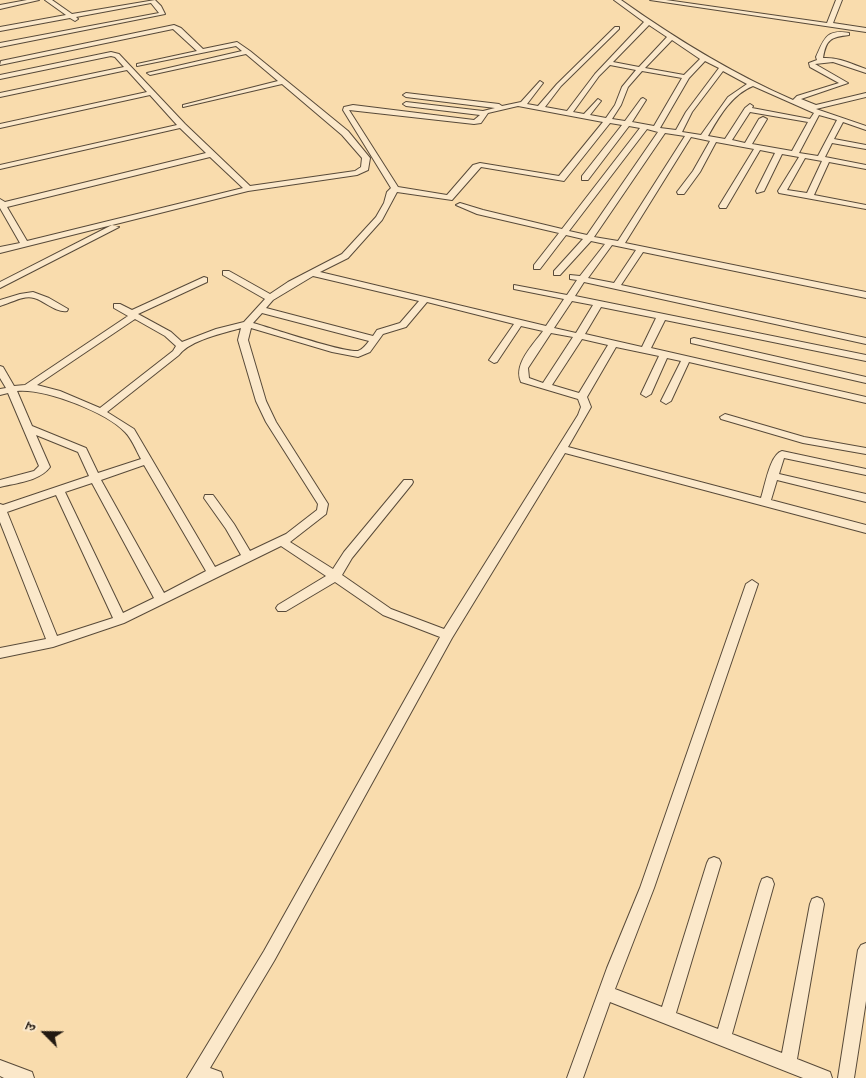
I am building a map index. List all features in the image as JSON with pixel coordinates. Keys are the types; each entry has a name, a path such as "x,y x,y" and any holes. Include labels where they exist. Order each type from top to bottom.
{"street":[{"path":"0,6 36,0"},
{"path":"48,0 72,16 85,29"},
{"path":"0,30 151,0 159,7 162,14 0,45"},
{"path":"617,0 671,37 777,97 821,113 863,124"},
{"path":"652,0 826,23"},
{"path":"670,0 826,23 864,31"},
{"path":"826,23 833,0"},
{"path":"826,23 839,0"},
{"path":"569,113 608,63 648,22"},
{"path":"1,63 174,27 179,29 201,51"},
{"path":"540,108 559,85 617,28"},
{"path":"820,60 819,57 832,33 864,31"},
{"path":"485,113 478,121 474,122 353,107 346,108 395,189 449,198 480,164 561,179 608,120 618,105 625,87 671,37"},
{"path":"0,250 248,189 357,173 365,168 366,158 345,133 237,44 139,65"},
{"path":"150,73 248,52"},
{"path":"0,77 111,54 117,56 182,126 248,189"},
{"path":"558,273 590,238 660,130 686,77 704,56"},
{"path":"866,71 846,62 820,60 811,64 845,83 799,96 797,101 816,107 866,96"},
{"path":"608,63 686,77"},
{"path":"678,133 689,112 723,66"},
{"path":"0,95 129,68"},
{"path":"185,106 283,82"},
{"path":"522,105 540,84"},
{"path":"703,138 719,112 728,102 745,86 753,84"},
{"path":"0,126 151,93"},
{"path":"406,95 504,107"},
{"path":"585,178 643,100"},
{"path":"586,116 598,101"},
{"path":"406,104 485,113 516,104 823,159 866,147"},
{"path":"727,142 748,108 812,121"},
{"path":"794,154 817,113 821,113"},
{"path":"810,196 830,140 845,119"},
{"path":"747,146 763,120"},
{"path":"0,167 182,126"},
{"path":"537,267 597,192 645,127"},
{"path":"620,244 689,135"},
{"path":"681,192 696,172 714,140"},
{"path":"830,140 866,167"},
{"path":"724,206 758,148"},
{"path":"760,191 779,152"},
{"path":"25,244 1,204 212,154"},
{"path":"803,156 782,191 866,207"},
{"path":"0,653 53,642 120,620 213,572 281,541 312,521 322,511 323,504 318,493 271,422 261,401 243,340 246,324 270,298 312,273 338,261 351,251 382,214 391,192 395,189"},
{"path":"460,205 480,212 590,238 866,295"},
{"path":"0,285 130,219"},
{"path":"582,397 524,380 523,368 569,298 578,278 600,259 610,242"},
{"path":"616,286 641,248"},
{"path":"226,273 270,298"},
{"path":"312,273 548,330 866,400"},
{"path":"578,278 866,341"},
{"path":"28,387 133,315 204,280"},
{"path":"517,287 866,358"},
{"path":"0,303 20,295 33,294 64,309"},
{"path":"647,312 657,295"},
{"path":"101,412 176,353 181,346 219,331 246,324 353,354 363,353 380,332 403,325 424,300"},
{"path":"546,386 598,304"},
{"path":"117,306 168,334 181,346"},
{"path":"259,309 374,339"},
{"path":"645,351 662,316"},
{"path":"494,360 519,323"},
{"path":"694,342 866,380"},
{"path":"582,397 613,344"},
{"path":"646,394 664,355"},
{"path":"666,401 686,359"},
{"path":"0,369 12,390 45,467 38,473 0,484"},
{"path":"0,392 28,387 44,390 101,412 123,424 130,431 148,460 213,572"},
{"path":"203,1076 447,634 586,407 582,397"},
{"path":"725,418 803,440 866,451"},
{"path":"28,428 82,450 95,479 161,599"},
{"path":"562,449 866,529"},
{"path":"765,503 780,455 782,454 866,472"},
{"path":"53,642 0,509 148,460"},
{"path":"773,476 866,498"},
{"path":"282,608 335,576 348,555 408,482"},
{"path":"59,491 120,620"},
{"path":"210,498 230,526 247,556"},
{"path":"281,541 387,612 447,634"},
{"path":"575,1078 647,888 752,584"},
{"path":"667,1017 714,863"},
{"path":"724,1039 767,884"},
{"path":"788,1064 817,904"},
{"path":"846,1078 866,950"},
{"path":"606,994 824,1078"},
{"path":"0,1068 26,1078"}]}
